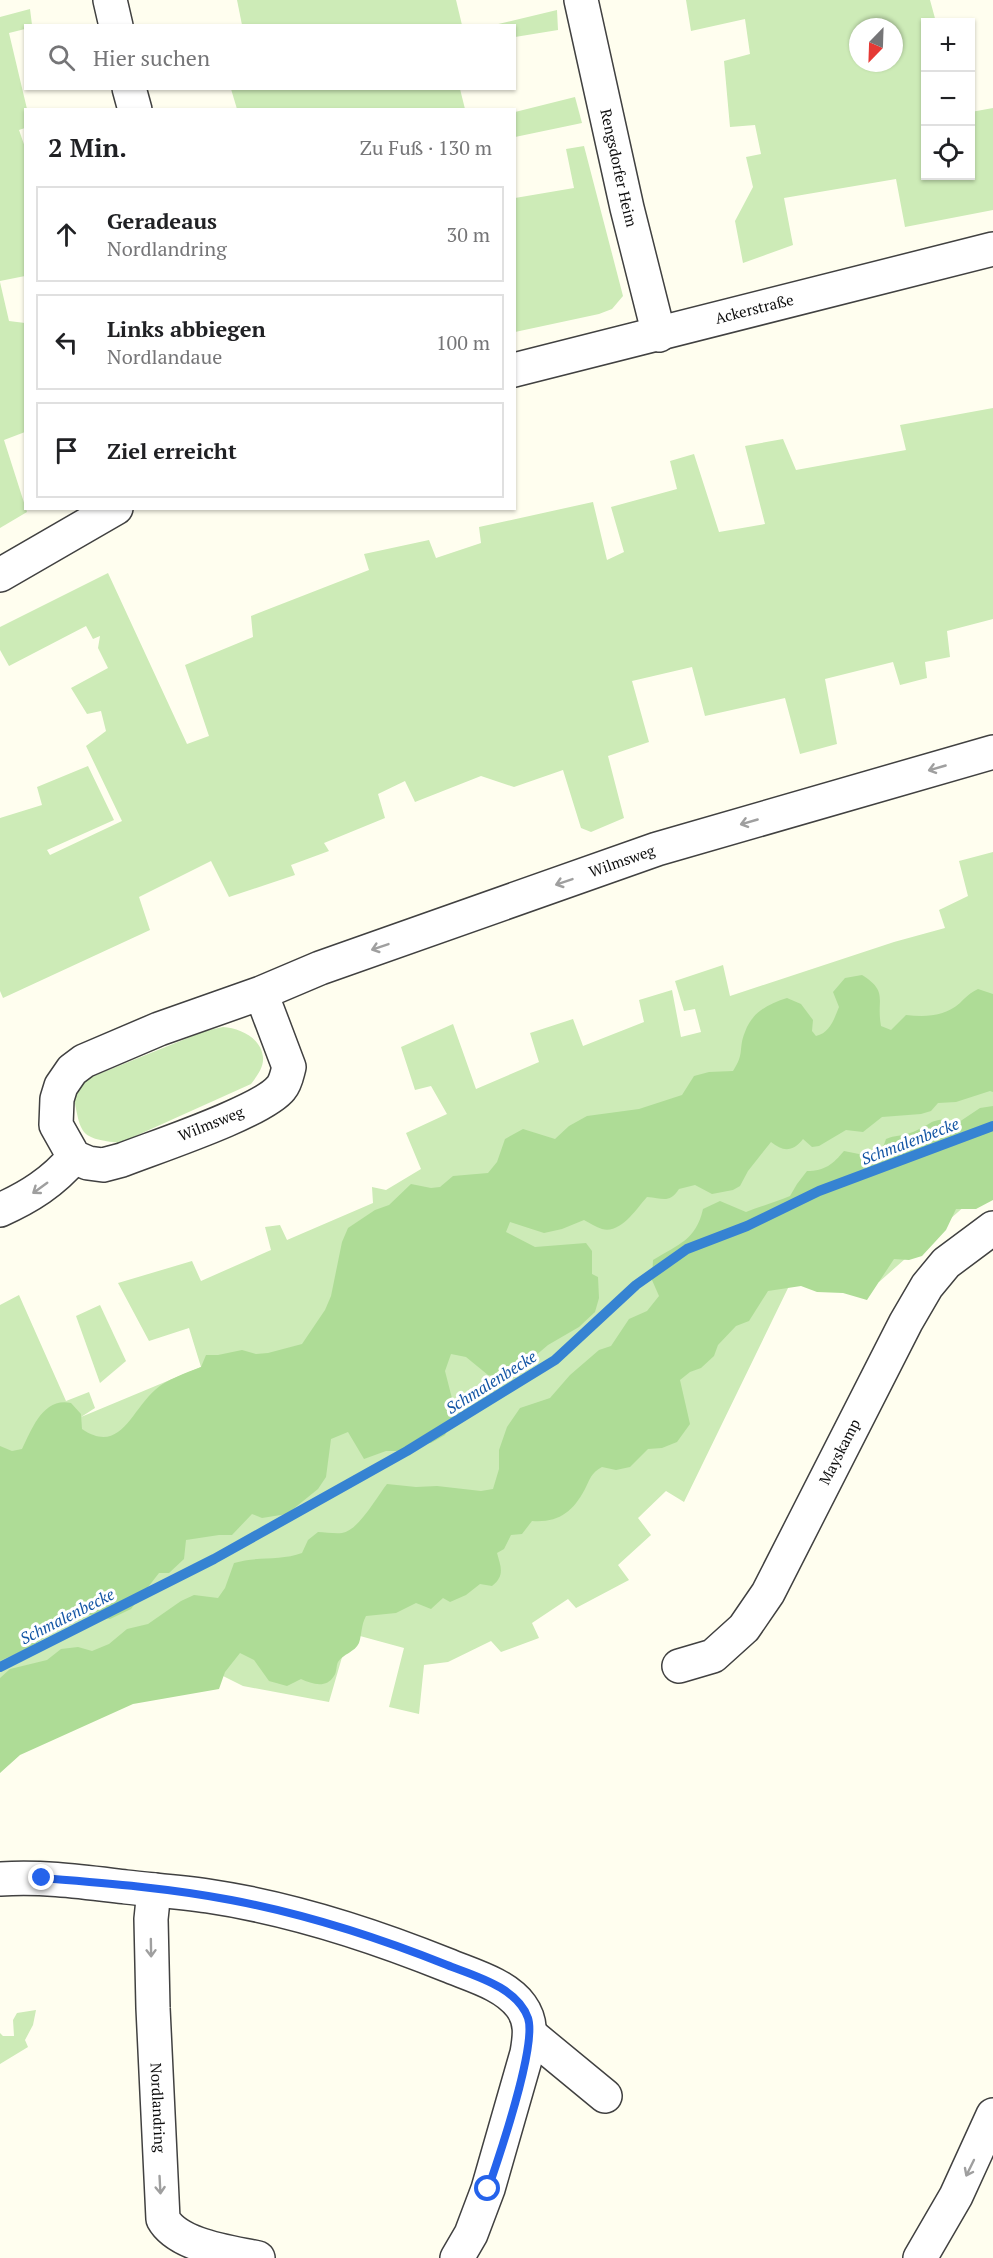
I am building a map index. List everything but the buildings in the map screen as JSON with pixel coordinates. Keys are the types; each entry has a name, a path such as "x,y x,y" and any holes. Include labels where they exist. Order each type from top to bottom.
{"street":[{"path":"111,0 116,24"},
{"name":"Rengsdorfer Heim","path":"581,0 627,208 659,335"},
{"path":"130,90 134,108"},
{"name":"Ackerstraße","path":"516,370 993,249"},
{"path":"0,575 113,510"},
{"name":"Wilmsweg","path":"261,993 289,1067 281,1088 269,1098 244,1112 122,1160 103,1165 88,1163 74,1157 56,1125 57,1099 72,1070 84,1060 159,1029 261,993 320,968 657,849 993,752"},
{"path":"0,1210 36,1192 60,1174 74,1157"},
{"name":"Mayskamp","path":"679,1666 713,1656 744,1628 768,1593 906,1322 927,1286 946,1263 993,1228"},
{"path":"0,1879 42,1878 207,1896 258,1906 330,1924 402,1947 498,1987 513,1997 527,2015 531,2035 494,2171 471,2234 457,2258"},
{"name":"Nordlandring","path":"154,1890 151,1919 151,1968 160,2190 164,2219 171,2229 186,2239 212,2248 258,2258"},
{"path":"531,2035 605,2096"},
{"path":"920,2258 956,2196 993,2115"}],"green space":[{"path":"237,0 456,0 462,24 242,24"},
{"path":"686,0 930,0 935,18 921,18 921,180 975,180 975,111 993,108 993,210 905,227 896,179 784,198 793,245 743,263 735,221 753,187 746,157 761,154 755,125 730,127 724,61 750,54 745,19 691,31"},
{"path":"30,9 32,24 24,24 24,29 9,33 27,108 24,108 24,128 19,130 24,144 24,276 0,281 0,17"},
{"path":"557,10 558,30 516,37 516,24 498,24"},
{"path":"231,90 460,90 465,108 237,108"},
{"path":"575,97 582,123 516,137 516,112"},
{"path":"584,146 623,296 612,309 599,314 516,332 516,198 574,188 566,149"},
{"path":"0,282 9,321 24,323 24,432 4,440 24,503 24,510 27,512 0,528"},
{"path":"993,408 993,619 947,631 950,657 925,662 927,678 900,685 893,662 825,679 837,744 800,754 785,698 705,716 692,667 632,681 649,742 608,756 624,818 591,832 581,828 563,770 514,787 481,776 415,802 405,781 378,794 385,818 324,843 329,851 291,865 295,875 229,897 211,861 139,897 150,930 3,998 0,991 0,818 42,805 37,787 88,766 114,820 47,850 50,855 122,821 86,746 106,731 101,711 87,714 71,688 108,668 98,648 100,636 93,639 86,626 9,666 0,650 0,627 108,573 187,744 209,736 185,665 253,637 251,616 369,570 364,554 429,540 436,558 481,543 479,527 593,502 607,560 624,552 611,507 677,489 670,461 694,454 719,532 765,524 745,446 783,439 796,470 906,450 900,425"},
{"path":"993,852 993,1181 879,1282 789,1286 684,1502 666,1491 638,1518 651,1535 618,1565 629,1580 576,1608 568,1599 532,1623 539,1638 501,1652 491,1641 448,1662 424,1665 419,1714 389,1707 404,1648 349,1633 329,1702 243,1686 221,1675 146,1692 0,1763 0,1305 19,1295 66,1401 89,1392 95,1408 81,1417 201,1367 189,1328 149,1341 118,1283 192,1261 201,1281 271,1250 265,1227 280,1225 287,1240 373,1203 372,1187 386,1190 421,1169 406,1133 447,1114 431,1086 415,1090 401,1047 453,1024 476,1089 539,1062 530,1033 573,1019 583,1046 644,1022 639,1000 672,990 681,1037 701,1032 695,1009 684,1011 675,981 723,965 730,996 894,942 945,928 939,910 968,896 959,861"},
{"path":"862,975 879,991 881,1026 891,1030 906,1015 927,1016 947,1011 978,989 993,994 993,1092 956,1102 938,1103 931,1111 921,1114 882,1117 863,1132 846,1130 819,1146 812,1147 803,1139 792,1148 784,1149 771,1142 748,1171 740,1186 733,1190 712,1194 695,1185 679,1189 669,1198 647,1197 628,1219 609,1230 584,1220 544,1233 510,1222 506,1232 535,1247 586,1243 592,1251 592,1274 598,1277 599,1298 595,1312 579,1327 548,1345 521,1368 499,1377 488,1375 466,1357 451,1354 445,1371 456,1414 445,1435 431,1443 418,1444 407,1451 386,1451 364,1459 348,1432 331,1439 326,1477 318,1489 287,1514 262,1518 252,1514 232,1535 186,1540 184,1559 169,1573 159,1573 131,1609 110,1619 67,1610 54,1628 39,1642 0,1661 0,1446 12,1451 22,1449 40,1416 53,1405 61,1402 71,1403 81,1414 82,1429 95,1436 106,1437 115,1434 124,1427 155,1390 201,1367 206,1355 242,1350 256,1354 268,1353 302,1344 325,1310 331,1296 342,1242 348,1228 375,1210 389,1205 411,1184 431,1188 440,1187 453,1176 488,1173 497,1162 505,1139 523,1129 555,1139 569,1126 587,1116 639,1109 682,1095 694,1076 709,1072 733,1071 739,1060 748,1025 756,1014 780,1000 787,998 801,1004 813,1020 812,1031 816,1036 821,1034 831,1025 839,1007 833,992 845,978"},
{"path":"223,1027 236,1029 249,1035 261,1050 263,1057 260,1071 251,1084 120,1143 90,1137 81,1128 74,1098 84,1080 205,1031"},
{"path":"993,1106 993,1200 976,1209 956,1209 946,1230 922,1256 909,1260 894,1259 867,1300 843,1293 817,1292 801,1286 768,1291 749,1321 736,1326 718,1345 714,1356 701,1368 690,1372 680,1380 690,1424 677,1442 662,1448 648,1449 630,1467 616,1470 602,1467 598,1469 570,1510 557,1518 532,1521 522,1534 511,1535 504,1549 497,1553 501,1567 500,1575 492,1586 480,1584 466,1595 450,1602 443,1598 431,1609 416,1603 396,1613 366,1616 359,1643 355,1649 340,1659 335,1674 327,1683 314,1684 301,1679 287,1686 269,1681 254,1660 240,1653 225,1672 219,1689 133,1704 20,1755 0,1773 0,1678 10,1669 47,1660 61,1649 78,1647 92,1651 109,1644 127,1629 148,1624 181,1601 194,1595 218,1598 225,1588 234,1563 302,1553 308,1540 318,1532 348,1531 366,1513 387,1484 481,1491 493,1489 499,1469 499,1450 507,1427 520,1408 550,1398 570,1375 599,1350 611,1346 629,1319 647,1311 659,1296 652,1280 653,1260 691,1235 703,1209 720,1201 746,1212 790,1196 807,1171 819,1170 828,1166 844,1151 859,1154 870,1160 881,1153 886,1139 910,1133 937,1120 959,1122 980,1108"},
{"path":"100,1305 126,1361 100,1383 76,1316"},
{"path":"36,2010 33,2025 25,2040 28,2047 0,2064 0,2033 3,2036 14,2036 13,2020 17,2013"}],"waterway":[{"name":"Schmalenbecke","path":"0,1667 214,1559 407,1451 555,1360 636,1285 687,1249 747,1226 819,1191 993,1126"}],"route":[{"path":"42,1878 207,1896 330,1924 402,1947 498,1987 513,1997 527,2015 531,2035 500,2154 488,2189"}]}
